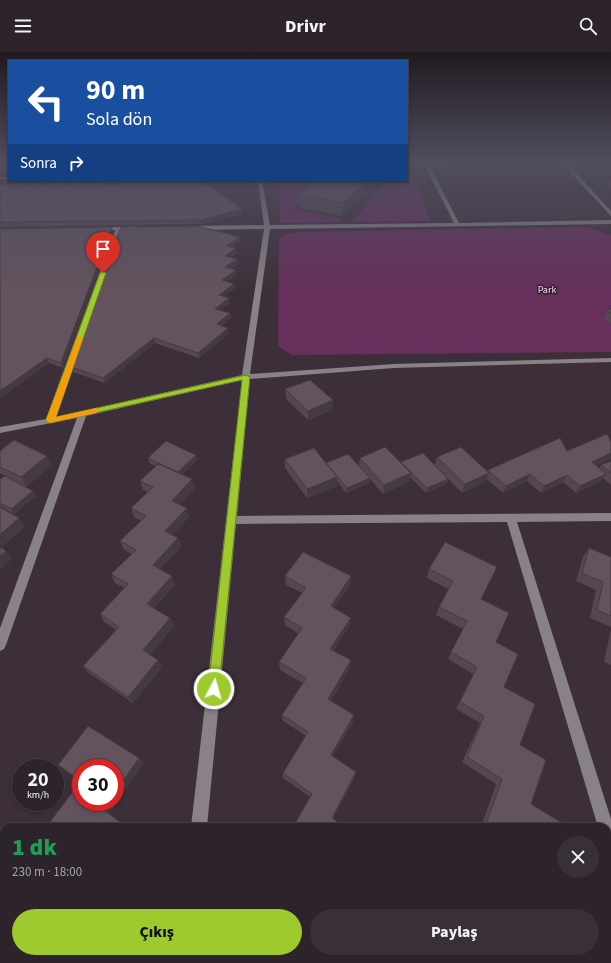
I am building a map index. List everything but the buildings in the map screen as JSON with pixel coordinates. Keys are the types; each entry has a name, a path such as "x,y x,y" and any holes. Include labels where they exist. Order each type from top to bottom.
{"street":[{"path":"199,823 246,377 267,227 264,206"},
{"path":"448,206 457,224"},
{"path":"605,206 611,214"},
{"path":"189,228 611,222"},
{"path":"50,420 119,228"},
{"path":"95,229 142,228"},
{"path":"0,430 246,377 394,366 611,360"},
{"path":"0,645 83,413"},
{"path":"232,520 611,517"},
{"path":"511,518 605,823"}],"green space":[{"path":"280,206 297,206 293,209 342,219 342,222 280,223"},
{"path":"366,206 424,206 430,221 352,222"},
{"name":"Park","path":"587,227 611,235 611,352 292,355 278,346 279,238 286,234 303,232"}],"slow traffic":[{"path":"80,338 50,420 96,410"}],"route":[{"path":"103,273 50,420 246,377 214,689"}]}
